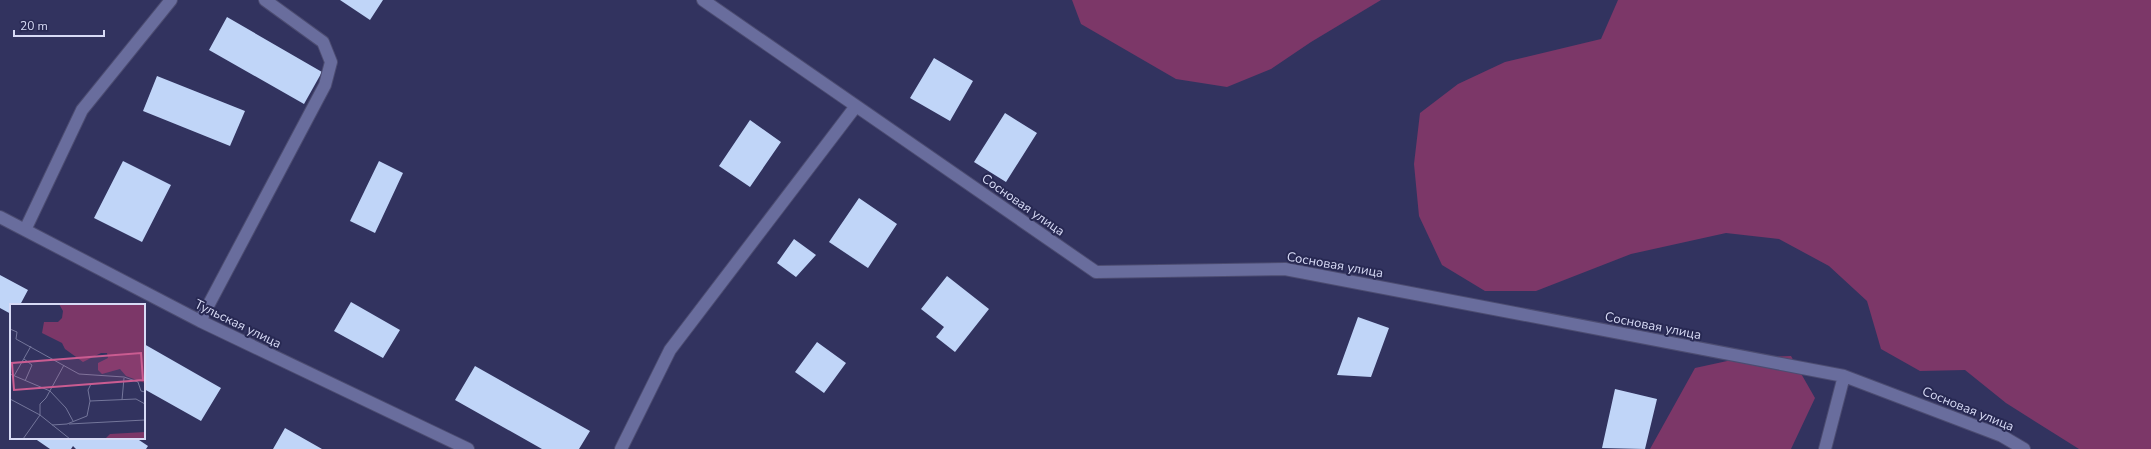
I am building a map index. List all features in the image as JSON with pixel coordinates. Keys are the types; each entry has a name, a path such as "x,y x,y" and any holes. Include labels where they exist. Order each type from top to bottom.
{"street":[{"path":"25,230 82,110 171,0"},
{"path":"200,321 325,85 331,62 323,42 265,0"},
{"name":"Сосновая улица","path":"703,0 1096,272 1285,269 1844,376 2002,436 2024,449"},
{"path":"621,449 670,350 856,106"},
{"name":"Тульская улица","path":"0,217 200,321 468,449"},
{"path":"1825,449 1844,376"}],"shaded area":[{"path":"1072,0 1381,0 1311,42 1271,69 1227,87 1176,79 1081,24"},
{"path":"1618,0 2151,0 2151,449 2079,449 2006,403 1965,370 1920,371 1881,349 1867,301 1829,266 1779,239 1726,233 1631,254 1536,291 1485,291 1442,265 1419,216 1414,164 1420,113 1458,84 1505,62 1601,39"},
{"path":"1791,356 1815,398 1791,449 1650,449 1695,368 1741,358"}],"building":[{"path":"340,0 383,0 370,20"},
{"path":"227,17 322,72 304,104 209,50"},
{"path":"934,58 973,81 950,121 910,98"},
{"path":"157,76 245,111 230,146 143,111"},
{"path":"1005,113 1037,133 1006,182 974,162"},
{"path":"750,120 781,142 750,187 719,166"},
{"path":"123,161 171,185 142,242 94,218"},
{"path":"379,161 403,173 375,233 350,221"},
{"path":"859,198 897,224 868,268 829,242"},
{"path":"794,239 816,255 796,277 777,263"},
{"path":"0,275 28,290 21,304 10,304 10,313 0,308"},
{"path":"947,276 989,309 955,352 936,337 944,327 921,309"},
{"path":"351,302 400,330 383,358 334,331"},
{"path":"1358,317 1389,328 1371,377 1337,375"},
{"path":"817,342 846,363 824,393 795,372"},
{"path":"145,345 221,388 201,421 145,390"},
{"path":"475,366 590,431 579,449 542,449 455,400"},
{"path":"1615,389 1657,399 1645,449 1602,448"},
{"path":"285,428 322,449 273,449"},
{"path":"35,439 138,439 148,446 146,449 76,449 73,446 71,449 50,449"}]}
